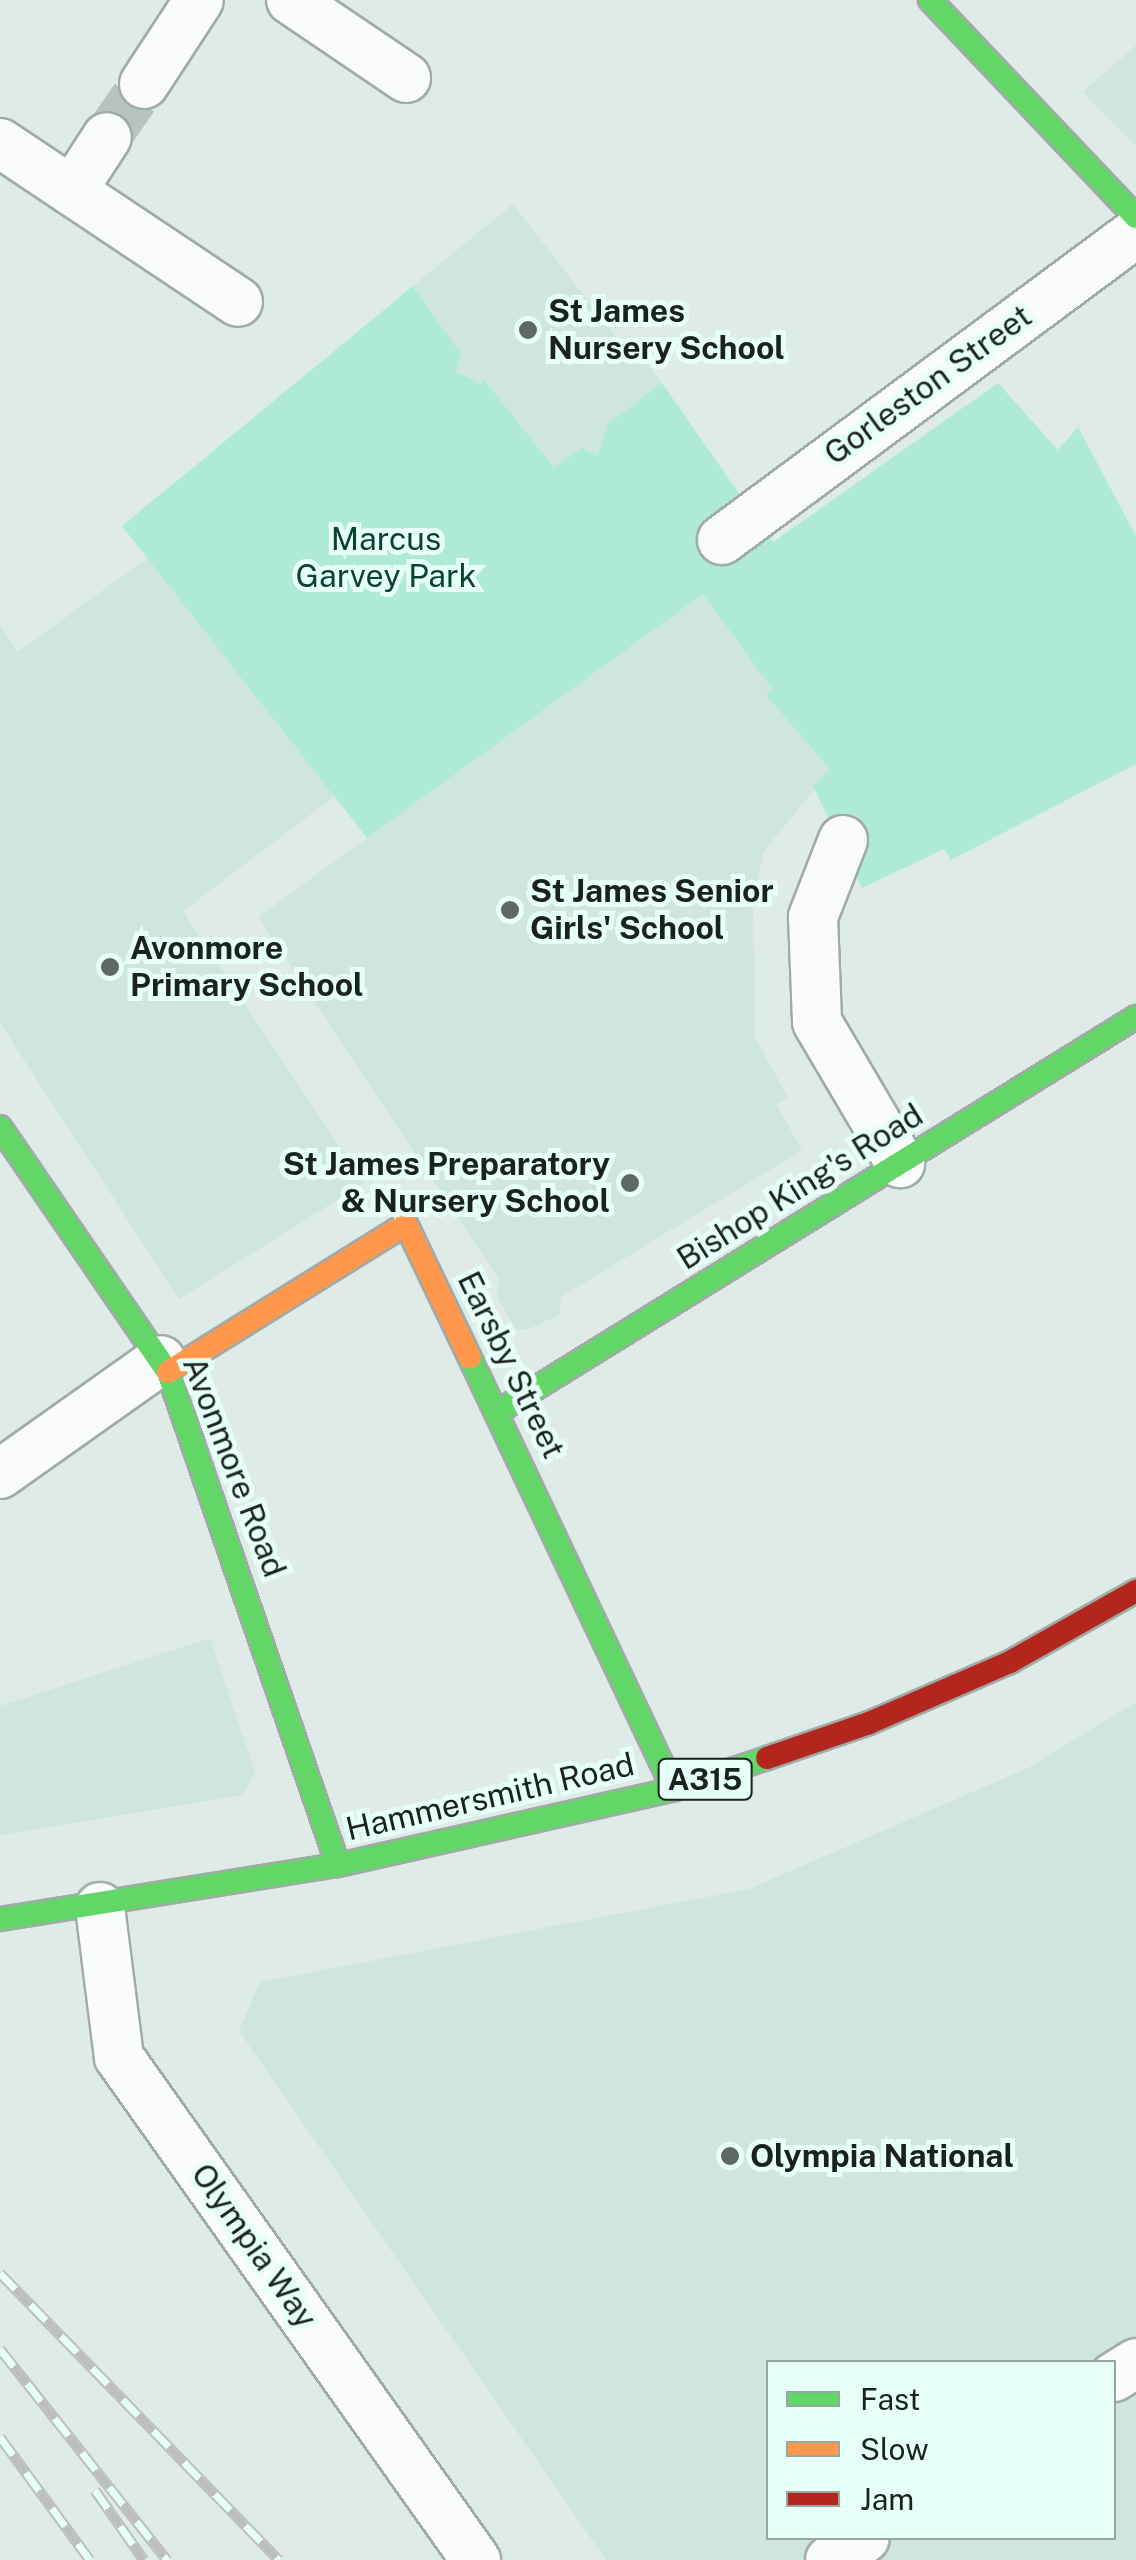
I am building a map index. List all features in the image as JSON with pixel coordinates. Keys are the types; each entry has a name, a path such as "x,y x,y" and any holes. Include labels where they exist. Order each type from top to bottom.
{"street":[{"path":"144,84 199,0"},
{"path":"291,0 406,78"},
{"path":"930,0 1136,218"},
{"path":"72,191 107,137"},
{"path":"0,143 238,302"},
{"name":"Gorleston Street","path":"722,540 1136,233"},
{"path":"843,840 813,917 817,1022 900,1163"},
{"name":"Bishop King's Road","path":"499,1411 1136,1017"},
{"name":"Avonmore Road","path":"0,1127 165,1366 338,1865"},
{"name":"Earsby Street","path":"165,1366 406,1224 499,1411 674,1789"},
{"path":"0,1474 165,1366"},
{"name":"Hammersmith Road","path":"0,1920 100,1907 338,1865 674,1789 869,1723 992,1670 1136,1590"},
{"name":"Olympia Way","path":"100,1907 120,2057 476,2560"},
{"path":"830,2560 862,2540"}],"shaded area":[{"path":"1136,45 1136,145 1083,92"},
{"name":"St James Nursery School","path":"513,204 620,342 627,337 662,383 610,422 598,456 582,448 554,468 485,380 482,385 456,372 461,354 413,286"},
{"name":"Avonmore Primary School","path":"147,558 335,796 183,911 364,1183 179,1299 0,1023 0,625 18,652"},
{"name":"St James Senior Girls' School","path":"703,594 773,690 766,695 831,769 764,851 753,902 755,1037 788,1098 776,1104 802,1150 561,1297 559,1315 527,1330 515,1328 496,1295 500,1281 258,917"},
{"path":"210,1638 255,1772 243,1795 0,1835 0,1706"},
{"name":"Olympia National","path":"1136,1702 1136,2560 606,2560 239,2031 260,1982 749,1889 1028,1768"}],"green space":[{"name":"Marcus Garvey Park","path":"413,286 461,354 456,372 481,384 484,379 554,468 582,448 598,455 609,423 662,383 773,542 998,383 1058,450 1078,427 1136,536 1136,764 951,860 944,849 862,888 813,786 830,769 766,695 772,689 703,594 367,838 122,526"}],"tunnel":[{"path":"107,137 144,84"}],"railway":[{"path":"0,2273 279,2560"},
{"path":"0,2349 167,2560"},
{"path":"0,2437 90,2560"},
{"path":"95,2490 144,2560"}],"traffic: fast":[{"path":"930,0 1136,217"},
{"path":"499,1411 1136,1017"},
{"path":"0,1127 168,1372 338,1865"},
{"path":"470,1358 674,1789"},
{"path":"0,1919 338,1865 674,1789 767,1758"}],"traffic: slow":[{"path":"168,1372 406,1224 470,1358"}],"traffic: jam":[{"path":"767,1758 869,1723 1010,1662 1136,1591"}],"place":[{"name":"St James Nursery School","path":"528,330"},
{"name":"St James Senior Girls' School","path":"510,910"},
{"name":"Avonmore Primary School","path":"110,967"},
{"name":"St James Preparatory & Nursery School","path":"630,1183"},
{"name":"Olympia National","path":"730,2156"}]}
